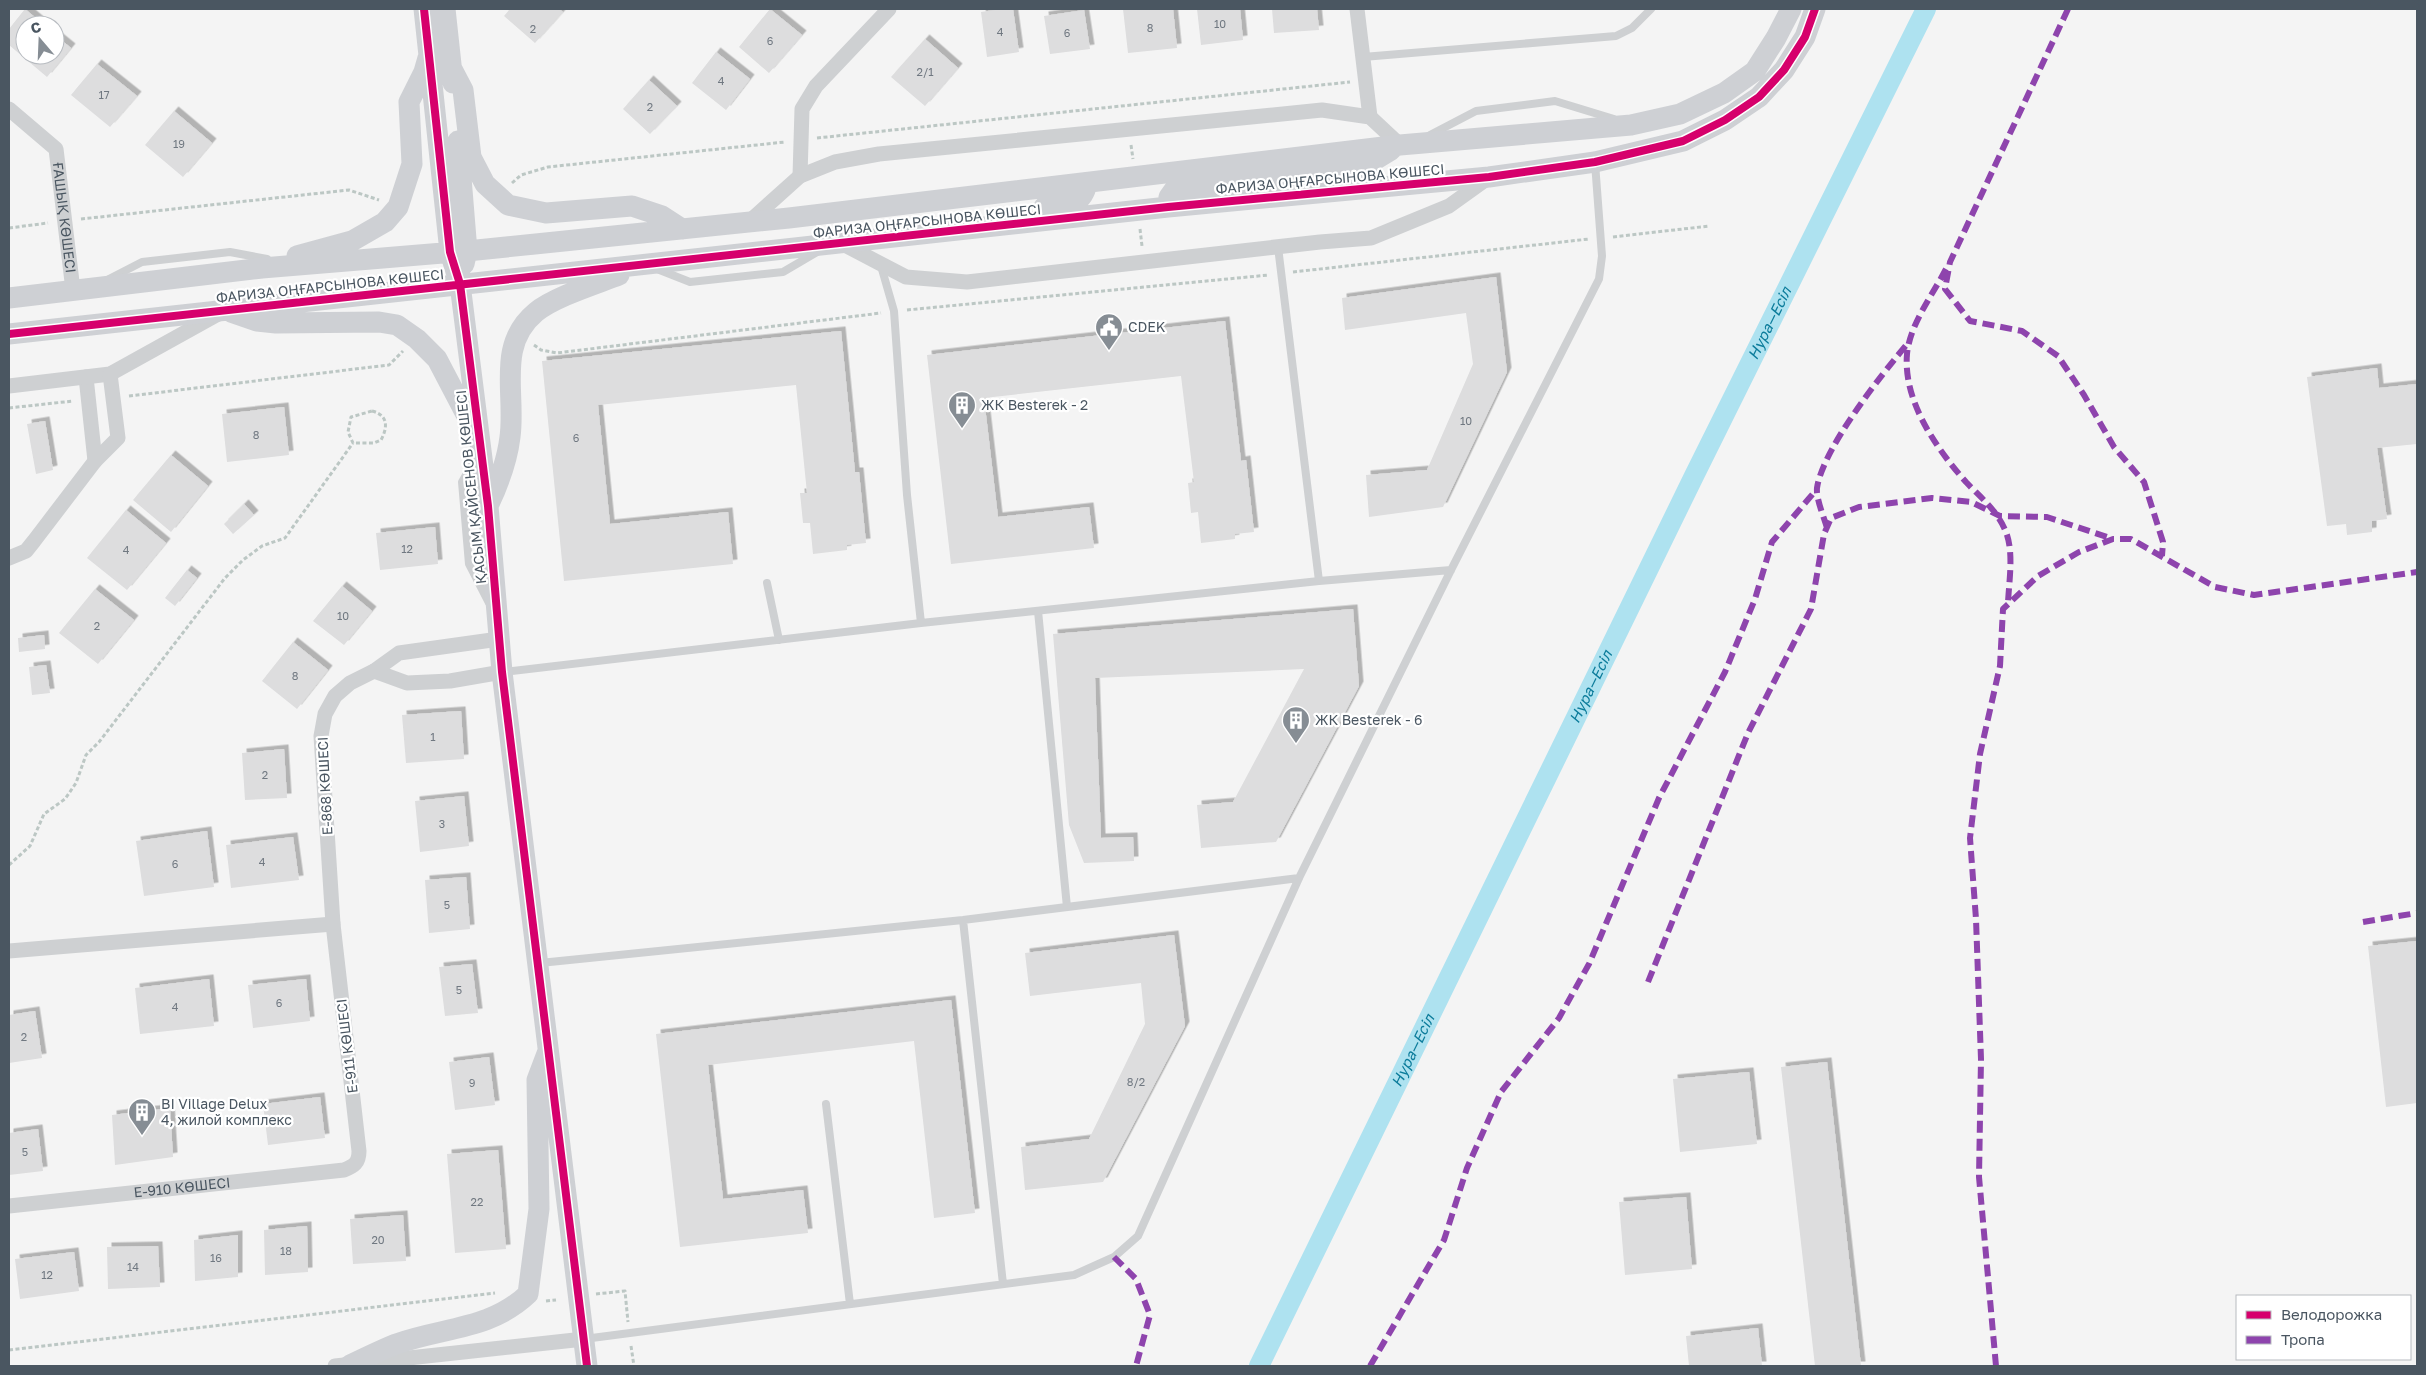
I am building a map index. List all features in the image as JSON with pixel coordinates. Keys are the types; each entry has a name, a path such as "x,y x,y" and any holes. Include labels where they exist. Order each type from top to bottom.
{"street":[{"name":"ҚАСЫМ ҚАЙСЕНОВ КӨШЕСІ","path":"424,9 428,56 459,251"},
{"name":"ҚАСЫМ ҚАЙСЕНОВ КӨШЕСІ","path":"445,9 452,69 460,284 488,506 502,672 540,963 584,1338"},
{"path":"800,176 802,109 816,86 889,9"},
{"path":"1357,9 1370,117"},
{"name":"ФАРИЗА ОҢҒАРСЫНОВА КӨШЕСІ","path":"9,298 279,265 459,251 682,229 1407,145 1631,124 1680,114 1724,93 1755,71 1776,38 1791,9"},
{"name":"ФАРИЗА ОҢҒАРСЫНОВА КӨШЕСІ","path":"9,334 1168,206 1490,177 1595,162 1683,141 1725,120 1759,97 1784,70 1805,37 1815,9"},
{"path":"279,265 352,241 386,222 398,207 412,164 409,102 424,72 428,56"},
{"path":"452,69 462,90 471,157 485,184 508,204 546,213 632,206 662,216 682,229"},
{"name":"ҒАШЫҚ КӨШЕСІ","path":"9,108 56,149 65,221 81,289"},
{"path":"750,220 800,176 835,162 879,154 1322,110 1370,117 1407,145 1362,167 1350,170 1185,187 1174,190 1169,197 1168,206"},
{"path":"835,244 906,277 967,282 1371,238 1449,206 1490,177"},
{"path":"835,244 901,223 1073,203 1085,195 1087,183"},
{"path":"488,506 505,469 510,435 511,348 520,328 536,311 571,294 645,265"},
{"path":"9,386 110,374 225,310 257,321 276,323 379,322 397,325 417,339 437,359 480,446"},
{"path":"9,558 26,550 95,461 118,438 110,374"},
{"path":"86,377 95,461"},
{"name":"Е-868 КӨШЕСІ","path":"333,924 321,736 326,714 335,696 350,683 374,672 399,653 498,629"},
{"path":"374,672 407,683 450,681 502,672"},
{"path":"9,950 333,924"},
{"name":"Е-911 КӨШЕСІ","path":"333,924 359,1151 359,1159 354,1166"},
{"path":"346,1366 396,1344 489,1320 514,1307 528,1294 539,1209 537,1080 549,1046"},
{"name":"Е-910 КӨШЕСІ","path":"9,1206 344,1170 354,1166"},
{"path":"346,1366 584,1338 587,1366"}],"lane":[{"path":"1363,57 1616,36 1632,28 1651,9"},
{"path":"1407,145 1476,111 1555,101 1631,124"},
{"path":"584,1338 1074,1275 1114,1257 1138,1236 1299,878 1451,570 1599,279 1602,256 1595,162"},
{"path":"1278,247 1319,581"},
{"path":"881,266 894,311 907,495 920,624"},
{"path":"480,446 462,482 469,564 498,629"},
{"path":"502,672 1038,611 1319,581 1451,570"},
{"path":"767,583 779,640"},
{"path":"1038,611 1067,907"},
{"path":"540,963 964,920 1299,878"},
{"path":"964,920 1003,1284"},
{"path":"826,1104 850,1304"}],"path":[{"path":"497,195 521,175 548,167 1365,81"},
{"path":"9,228 349,190 398,207"},
{"path":"517,335 541,350 557,353 894,311 1281,274 1709,226"},
{"path":"113,398 389,365 417,339"},
{"path":"9,408 89,400"},
{"path":"372,411 380,413 386,419 386,428 381,440 374,443 354,443 348,432 352,417 362,412 372,411"},
{"path":"9,865 30,846 44,814 65,799 76,783 86,755 99,742 225,578 243,560 262,546 285,538 354,443"},
{"path":"595,1294 625,1291 628,1320"},
{"path":"9,1350 499,1292"},
{"path":"546,1301 556,1300"},
{"path":"632,1357 634,1366"}],"building":[{"path":"25,9 32,15 20,15"},
{"path":"510,9 559,9 563,12 535,43 504,16"},
{"path":"770,9 802,35 769,73 739,47"},
{"path":"1013,9 1019,52 987,57 981,12"},
{"path":"1123,9 1173,9 1177,48 1128,53"},
{"path":"1197,9 1240,9 1243,40 1201,45"},
{"path":"1272,9 1317,9 1319,30 1274,33"},
{"path":"1084,10 1090,49 1050,54 1044,16"},
{"path":"15,22 15,50 9,45 9,29"},
{"path":"925,39 958,68 925,106 891,77"},
{"path":"65,43 71,48 65,55"},
{"path":"716,52 750,79 726,110 692,83"},
{"path":"97,64 137,96 110,127 71,95"},
{"path":"33,65 57,65 47,77"},
{"path":"649,80 677,106 650,134 623,109"},
{"path":"174,111 212,143 183,177 145,145"},
{"path":"1496,277 1507,372 1443,507 1369,517 1366,475 1427,470 1473,364 1466,313 1345,330 1342,298"},
{"name":"ЖК Besterek - 2","path":"1225,321 1241,461 1246,460 1254,532 1235,534 1235,539 1201,543 1198,512 1191,513 1188,483 1194,482 1181,376 984,398 998,517 1089,507 1094,548 951,564 927,355"},
{"path":"841,331 855,472 859,472 866,543 847,545 847,550 813,554 810,523 803,523 800,493 807,493 796,385 598,405 610,524 728,512 733,564 564,581 542,361"},
{"path":"2377,368 2379,388 2417,384 2417,444 2377,448 2387,519 2372,521 2372,532 2347,535 2346,524 2327,526 2307,377"},
{"path":"284,407 289,455 227,462 222,414"},
{"path":"45,421 53,470 36,474 27,424"},
{"path":"171,455 208,486 171,532 133,500"},
{"path":"244,504 254,515 233,534 224,524"},
{"path":"126,510 166,543 127,590 87,558"},
{"path":"435,527 438,564 380,570 376,533"},
{"path":"187,570 197,578 175,606 165,598"},
{"path":"342,586 372,611 344,645 313,621"},
{"path":"95,589 134,620 98,664 59,633"},
{"name":"ЖК Besterek - 6","path":"1353,609 1359,686 1276,842 1201,848 1197,805 1233,802 1304,669 1095,678 1101,838 1133,837 1134,861 1084,863 1069,825 1053,634"},
{"path":"44,635 45,649 19,652 18,638"},
{"path":"293,642 328,670 297,709 262,681"},
{"path":"46,665 50,693 32,695 29,667"},
{"path":"461,711 464,759 406,763 402,715"},
{"path":"284,749 287,798 245,800 242,753"},
{"path":"464,796 469,846 420,852 415,801"},
{"path":"207,831 214,887 144,896 136,841"},
{"path":"293,837 299,880 231,888 226,845"},
{"path":"466,877 470,929 429,933 425,880"},
{"path":"1174,935 1185,1026 1103,1182 1025,1190 1021,1147 1089,1139 1145,1024 1141,983 1030,996 1025,953"},
{"path":"2417,941 2417,1103 2386,1107 2368,946"},
{"path":"472,964 478,1013 445,1016 439,967"},
{"path":"209,979 214,1026 140,1034 135,988"},
{"path":"306,979 310,1021 253,1028 248,985"},
{"path":"951,1000 975,1213 934,1218 914,1041 708,1065 723,1199 803,1190 808,1233 680,1247 656,1034"},
{"path":"35,1011 42,1058 9,1063 9,1015"},
{"path":"489,1057 495,1105 455,1110 449,1062"},
{"path":"1827,1062 1861,1366 1815,1366 1781,1067"},
{"path":"1749,1072 1757,1144 1680,1152 1673,1079"},
{"path":"320,1097 325,1138 268,1145 263,1104"},
{"name":"BI Village Delux 4, жилой комплекс","path":"170,1108 173,1157 115,1165 112,1115"},
{"path":"38,1129 43,1171 9,1175 9,1133"},
{"path":"498,1150 506,1249 455,1253 447,1154"},
{"path":"1686,1197 1692,1269 1625,1275 1619,1202"},
{"path":"403,1215 406,1261 353,1264 350,1219"},
{"path":"307,1226 308,1272 265,1275 264,1230"},
{"path":"238,1235 238,1277 195,1281 194,1240"},
{"path":"158,1246 160,1287 108,1289 107,1247"},
{"path":"74,1252 79,1291 20,1299 15,1259"},
{"path":"1758,1328 1762,1366 1689,1366 1686,1336"}],"waterway":[{"name":"Нура—Есіл","path":"1259,1366 1694,476 1926,9"}],"marked path":[{"path":"2068,9 1950,262 1945,289 1970,321 2022,331 2058,356 2084,395 2114,447 2144,482 2163,542 2162,556"},
{"path":"1946,269 1922,310 1912,332 1907,354 1907,372 1910,389 1916,406 1933,439 1955,469 1993,511 2006,532 2010,549 2008,603"},
{"path":"1827,528 1819,503 1817,488 1830,453 1855,412 1908,343"},
{"path":"1370,1366 1444,1240 1467,1168 1501,1092 1559,1018 1589,964 1659,798 1725,672 1755,599 1772,542 1817,489"},
{"path":"1648,982 1748,733 1811,609 1824,534 1831,518 1859,507 1932,498 1971,502 2000,516 2047,517 2113,539"},
{"path":"1996,1366 1979,1177 1981,1059 1976,919 1970,838 1980,754 2000,666 2003,609 2038,576 2079,552 2113,539 2131,539 2215,587 2254,595 2417,572"},
{"path":"2363,922 2417,913"},
{"path":"1114,1257 1136,1279 1150,1315 1136,1366"}],"cycle path":[{"path":"424,9 450,252 460,284 488,506 502,672 587,1366"},
{"path":"9,334 1168,207 1489,177 1595,162 1683,141 1725,120 1759,97 1784,70 1805,37 1815,9"}],"place":[{"name":"CDEK","path":"1109,351"},
{"name":"ЖК Besterek - 2","path":"962,429"},
{"name":"ЖК Besterek - 6","path":"1296,744"},
{"name":"BI Village Delux 4, жилой комплекс","path":"142,1136"}]}
